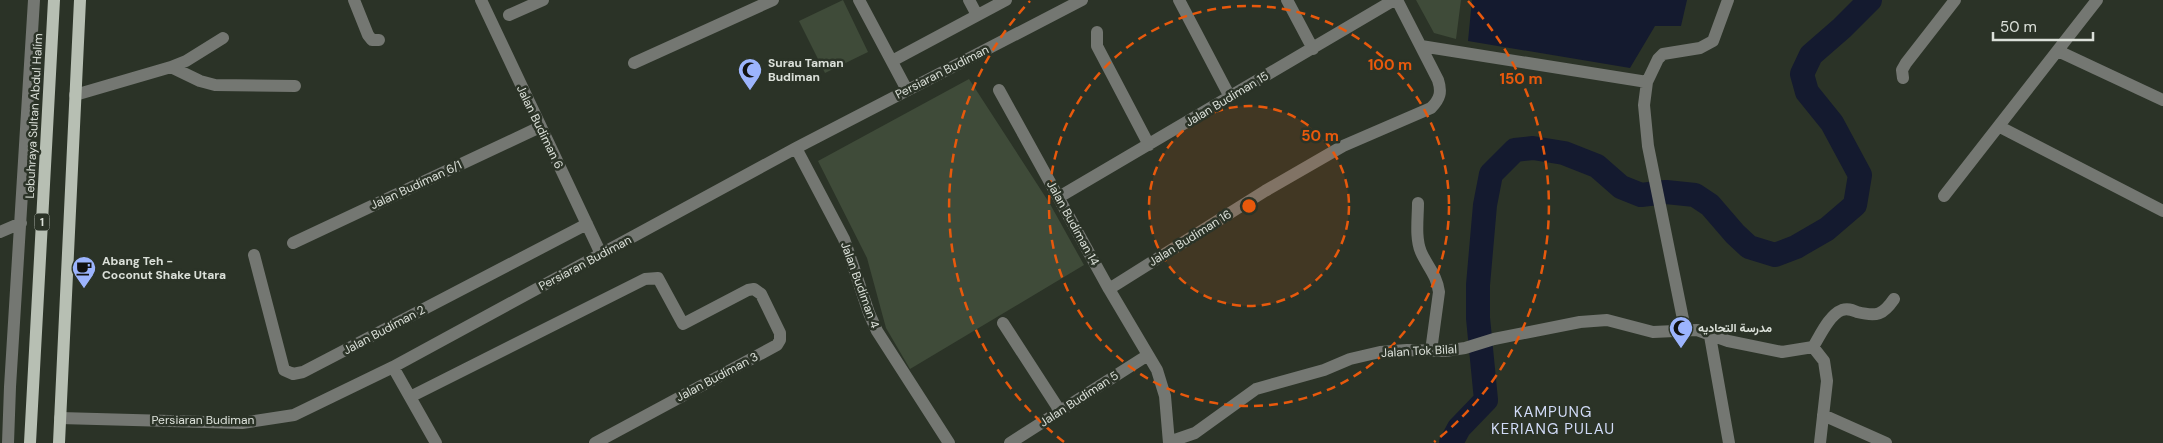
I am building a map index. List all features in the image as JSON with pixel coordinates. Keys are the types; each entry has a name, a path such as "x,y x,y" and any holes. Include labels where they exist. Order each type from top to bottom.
{"main road":[{"name":"Lebuhraya Sultan Abdul Halim","path":"30,443 54,0"},
{"path":"59,443 80,0"}],"street":[{"path":"8,443 34,0"},
{"path":"354,0 368,35 372,40 379,40"},
{"name":"Jalan Budiman 6","path":"481,0 601,254"},
{"path":"509,16 543,0"},
{"path":"634,63 749,4 773,0"},
{"path":"859,0 907,90"},
{"path":"969,0 977,16"},
{"path":"892,60 1006,0"},
{"name":"Persiaran Budiman","path":"60,418 242,422 294,415 393,367 757,171 796,148 1082,0"},
{"path":"1179,0 1230,97"},
{"path":"1287,0 1312,49"},
{"name":"Jalan Budiman 15","path":"1059,197 1395,0"},
{"name":"Jalan Budiman 16","path":"1109,289 1343,146 1431,108 1438,101 1440,85 1422,46 1395,0"},
{"path":"1728,0 1713,41 1700,48 1663,54 1658,58 1646,82 1644,104 1654,176 1685,329 1697,330 1728,341 1782,352 1813,347 1833,316 1841,310 1849,309 1877,314 1886,312 1894,299"},
{"path":"1903,78 1902,70 1906,63 1955,0"},
{"path":"1944,196 2000,127 2097,0"},
{"path":"1097,32 1096,46 1149,145"},
{"path":"75,95 171,67 186,61 222,38"},
{"path":"1422,46 1646,82"},
{"path":"2058,51 2163,100"},
{"path":"171,67 200,81 214,85 295,86"},
{"name":"Jalan Budiman 14","path":"999,90 1109,289 1157,370 1165,396 1169,442"},
{"name":"Jalan Budiman 6/1","path":"293,243 540,127"},
{"path":"2000,127 2163,210"},
{"name":"Jalan Budiman 4","path":"796,148 844,239 868,313 877,331 949,443"},
{"path":"1418,203 1418,240 1420,250 1433,270 1438,282 1439,292 1431,351"},
{"path":"0,232 21,223"},
{"name":"Jalan Budiman 2","path":"254,255 284,370 293,374 303,372 587,224"},
{"name":"Jalan Budiman 3","path":"410,397 645,280 658,278 683,324 748,290 754,289 761,294 780,333 780,340 777,345 596,443"},
{"name":"Jalan Tok Bilal","path":"1169,442 1195,433 1256,389 1380,352 1407,350 1445,351 1477,346 1494,339 1580,322 1607,320 1653,332 1673,332 1685,329"},
{"path":"1003,323 1060,411"},
{"path":"1710,336 1729,443"},
{"path":"1813,347 1824,361 1827,381 1820,443"},
{"name":"Jalan Budiman 5","path":"1010,443 1030,438 1060,411 1148,355"},
{"path":"393,367 436,443"},
{"path":"1823,415 1886,443"}],"green space":[{"path":"843,0 868,52 825,73 799,21"},
{"path":"1416,0 1461,0 1456,39 1434,33"},
{"path":"969,79 1050,204 1084,265 910,369 886,328 867,258 818,161"}],"water":[{"path":"1472,0 1687,0 1681,26 1655,26 1630,68 1468,41"}],"waterway":[{"path":"1451,443 1459,428 1486,400 1478,318 1478,285 1485,205 1491,174 1515,150 1533,148 1564,153 1597,166 1621,187 1641,195 1666,192 1695,195 1710,205 1749,247 1775,255 1796,247 1827,229 1855,205 1860,175 1832,123 1807,92 1802,74 1811,55 1870,0"}],"place":[{"name":"Surau Taman Budiman","path":"750,91"},
{"name":"Abang Teh - Coconut Shake Utara","path":"84,289"},
{"name":"مدرسة التحاديه","path":"1681,349"}],"district":[{"name":"KAMPUNG KERIANG PULAU","path":"1553,420"}]}
